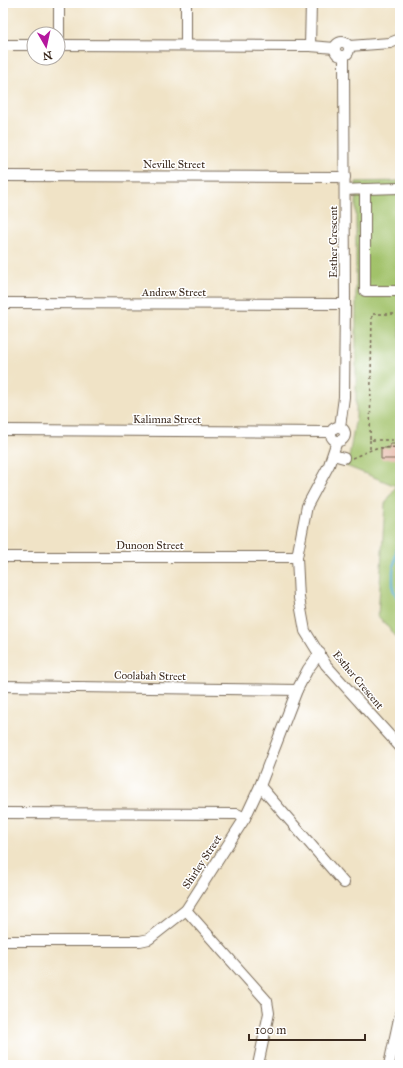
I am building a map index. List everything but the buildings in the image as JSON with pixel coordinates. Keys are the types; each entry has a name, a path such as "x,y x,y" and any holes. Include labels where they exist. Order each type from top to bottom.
{"street":[{"path":"58,26 59,3"},
{"path":"186,3 186,45"},
{"path":"310,46 311,3"},
{"path":"335,48 342,42 349,46 390,43 400,39"},
{"path":"3,45 26,45"},
{"path":"66,45 310,46 335,48"},
{"path":"335,48 337,54 344,56 349,52 349,46"},
{"name":"Esther Crescent","path":"340,427 344,397 344,56"},
{"name":"Neville Street","path":"3,176 345,176"},
{"path":"345,190 400,188"},
{"path":"365,189 365,291 400,291"},
{"name":"Andrew Street","path":"3,303 345,304"},
{"path":"335,427 340,427 345,432 345,436 342,440 337,441 331,437 331,432 335,427"},
{"name":"Kalimna Street","path":"3,430 331,432"},
{"name":"Esther Crescent","path":"337,441 333,455 307,506 297,557 299,598 305,631 320,653 326,665 400,747"},
{"path":"333,455 344,458"},
{"name":"Dunoon Street","path":"3,558 297,557"},
{"name":"Shirley Street","path":"3,941 140,942 149,939 186,910 245,818 260,786 297,690 308,669 320,653"},
{"name":"Coolabah Street","path":"3,686 297,690"},
{"path":"260,786 344,883"},
{"path":"3,813 237,814 245,818"},
{"path":"186,910 267,1001 269,1013 258,1065"},
{"path":"389,1065 400,1014"}],"path":[{"path":"370,451 372,314 400,314"},
{"path":"370,440 400,440"},
{"path":"344,458 352,459 381,447 400,447"}],"green space":[{"path":"400,181 400,641 378,616 385,504 396,486 346,466 356,416 356,182"}],"waterway":[{"path":"400,528 393,572 393,589 400,604"}]}
